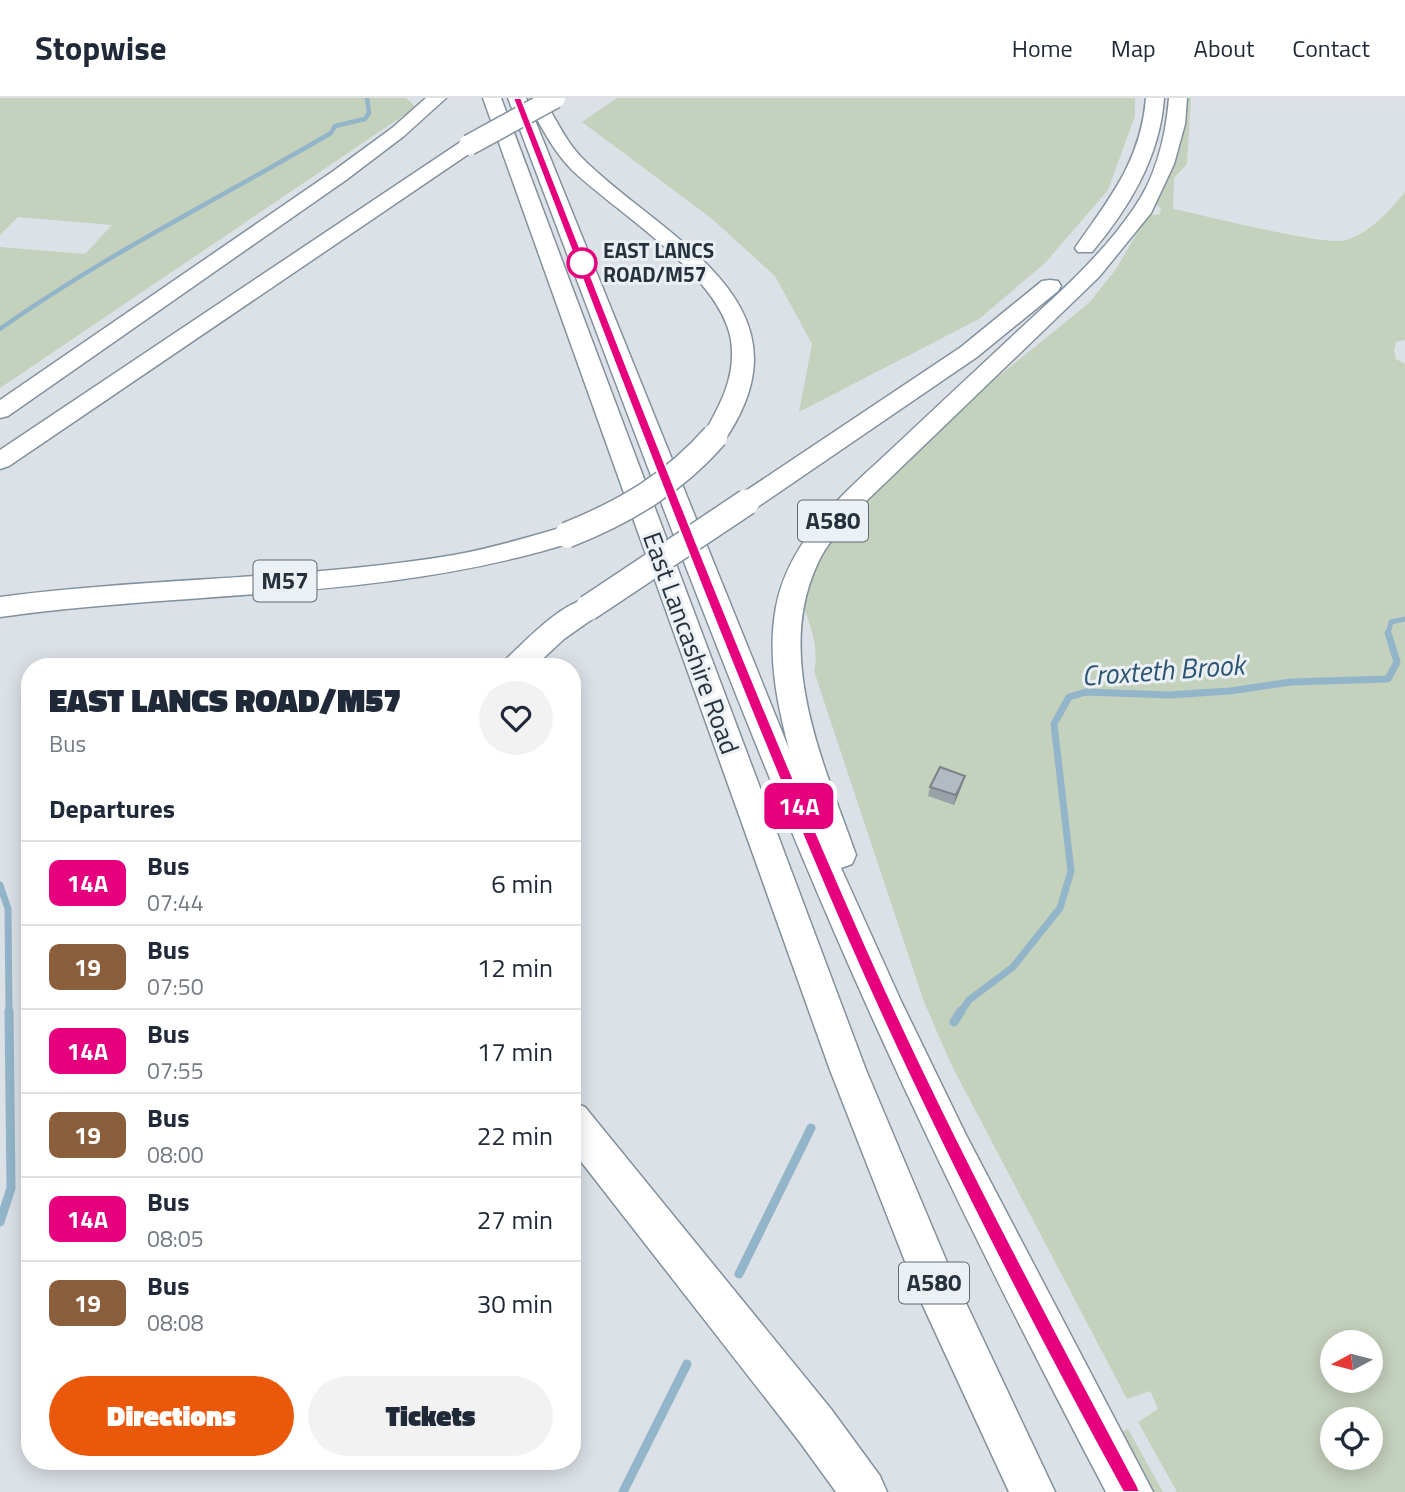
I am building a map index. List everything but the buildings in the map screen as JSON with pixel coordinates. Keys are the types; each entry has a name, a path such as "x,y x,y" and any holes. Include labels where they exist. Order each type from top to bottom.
{"highway":[{"path":"0,411 339,176 398,132 437,98"},
{"name":"M57","path":"0,607 124,592 394,573 485,559 567,536 609,518 652,493 684,469 715,436 733,406 743,371 743,343 733,311 717,286 693,260 571,157 557,141 535,98"},
{"path":"0,438 466,138 542,98"},
{"path":"466,138 555,98"},
{"name":"A580","path":"525,658 554,632 950,366 1047,289 1097,235 1118,205 1130,182 1155,116 1155,98"},
{"name":"A580","path":"906,1049 803,743 786,640 791,599 800,569 849,503 1092,273 1144,209 1165,164 1176,124 1178,98"},
{"path":"0,461 466,138 510,99"},
{"name":"East Lancashire Road","path":"510,99 723,625 853,935 999,1245 1130,1492"},
{"name":"East Lancashire Road","path":"510,99 848,1070 934,1282 1031,1492"},
{"path":"581,1131 815,1425 864,1492"}],"green space":[{"path":"0,98 406,98 416,107 0,388 0,247 85,254 112,225 18,217 0,235"},
{"path":"617,98 1135,98 1135,116 1108,190 1045,263 979,319 799,412 812,344 775,276 711,218 582,122"},
{"path":"1183,98 1191,98 1187,164 1174,178 1173,209 1291,235 1335,241 1347,240 1364,232 1405,192 1405,340 1396,342 1394,351 1396,359 1405,364 1405,1492 1177,1492 1138,1422 1158,1409 1150,1391 1127,1399 951,1064 924,1002 814,671 815,644 800,598 827,544 867,499 994,380 1089,303 1116,269 1147,216 1160,214 1161,208 1154,202"},
{"path":"1128,1429 1163,1492 1151,1492 1119,1433"}],"waterway":[{"path":"0,329 80,276 331,133 335,126 365,119 369,113 367,98"},
{"name":"Croxteth Brook","path":"1388,633 1391,622 1405,619"},
{"name":"Croxteth Brook","path":"960,1013 969,1000 1013,967 1060,908 1071,871 1054,724 1069,697 1086,692 1169,695 1230,691 1291,682 1388,679 1397,662 1388,633"},
{"path":"0,885 8,909 9,1013"},
{"path":"0,1222 11,1188 9,1011"},
{"name":"Croxteth Brook","path":"954,1022 961,1011"},
{"path":"739,1274 811,1128"},
{"path":"623,1492 687,1364"}],"bus line":[{"name":"14A","path":"517,98 723,625 853,935 999,1245 1130,1492"}],"place":[{"name":"EAST LANCS ROAD/M57","path":"582,263"}]}
